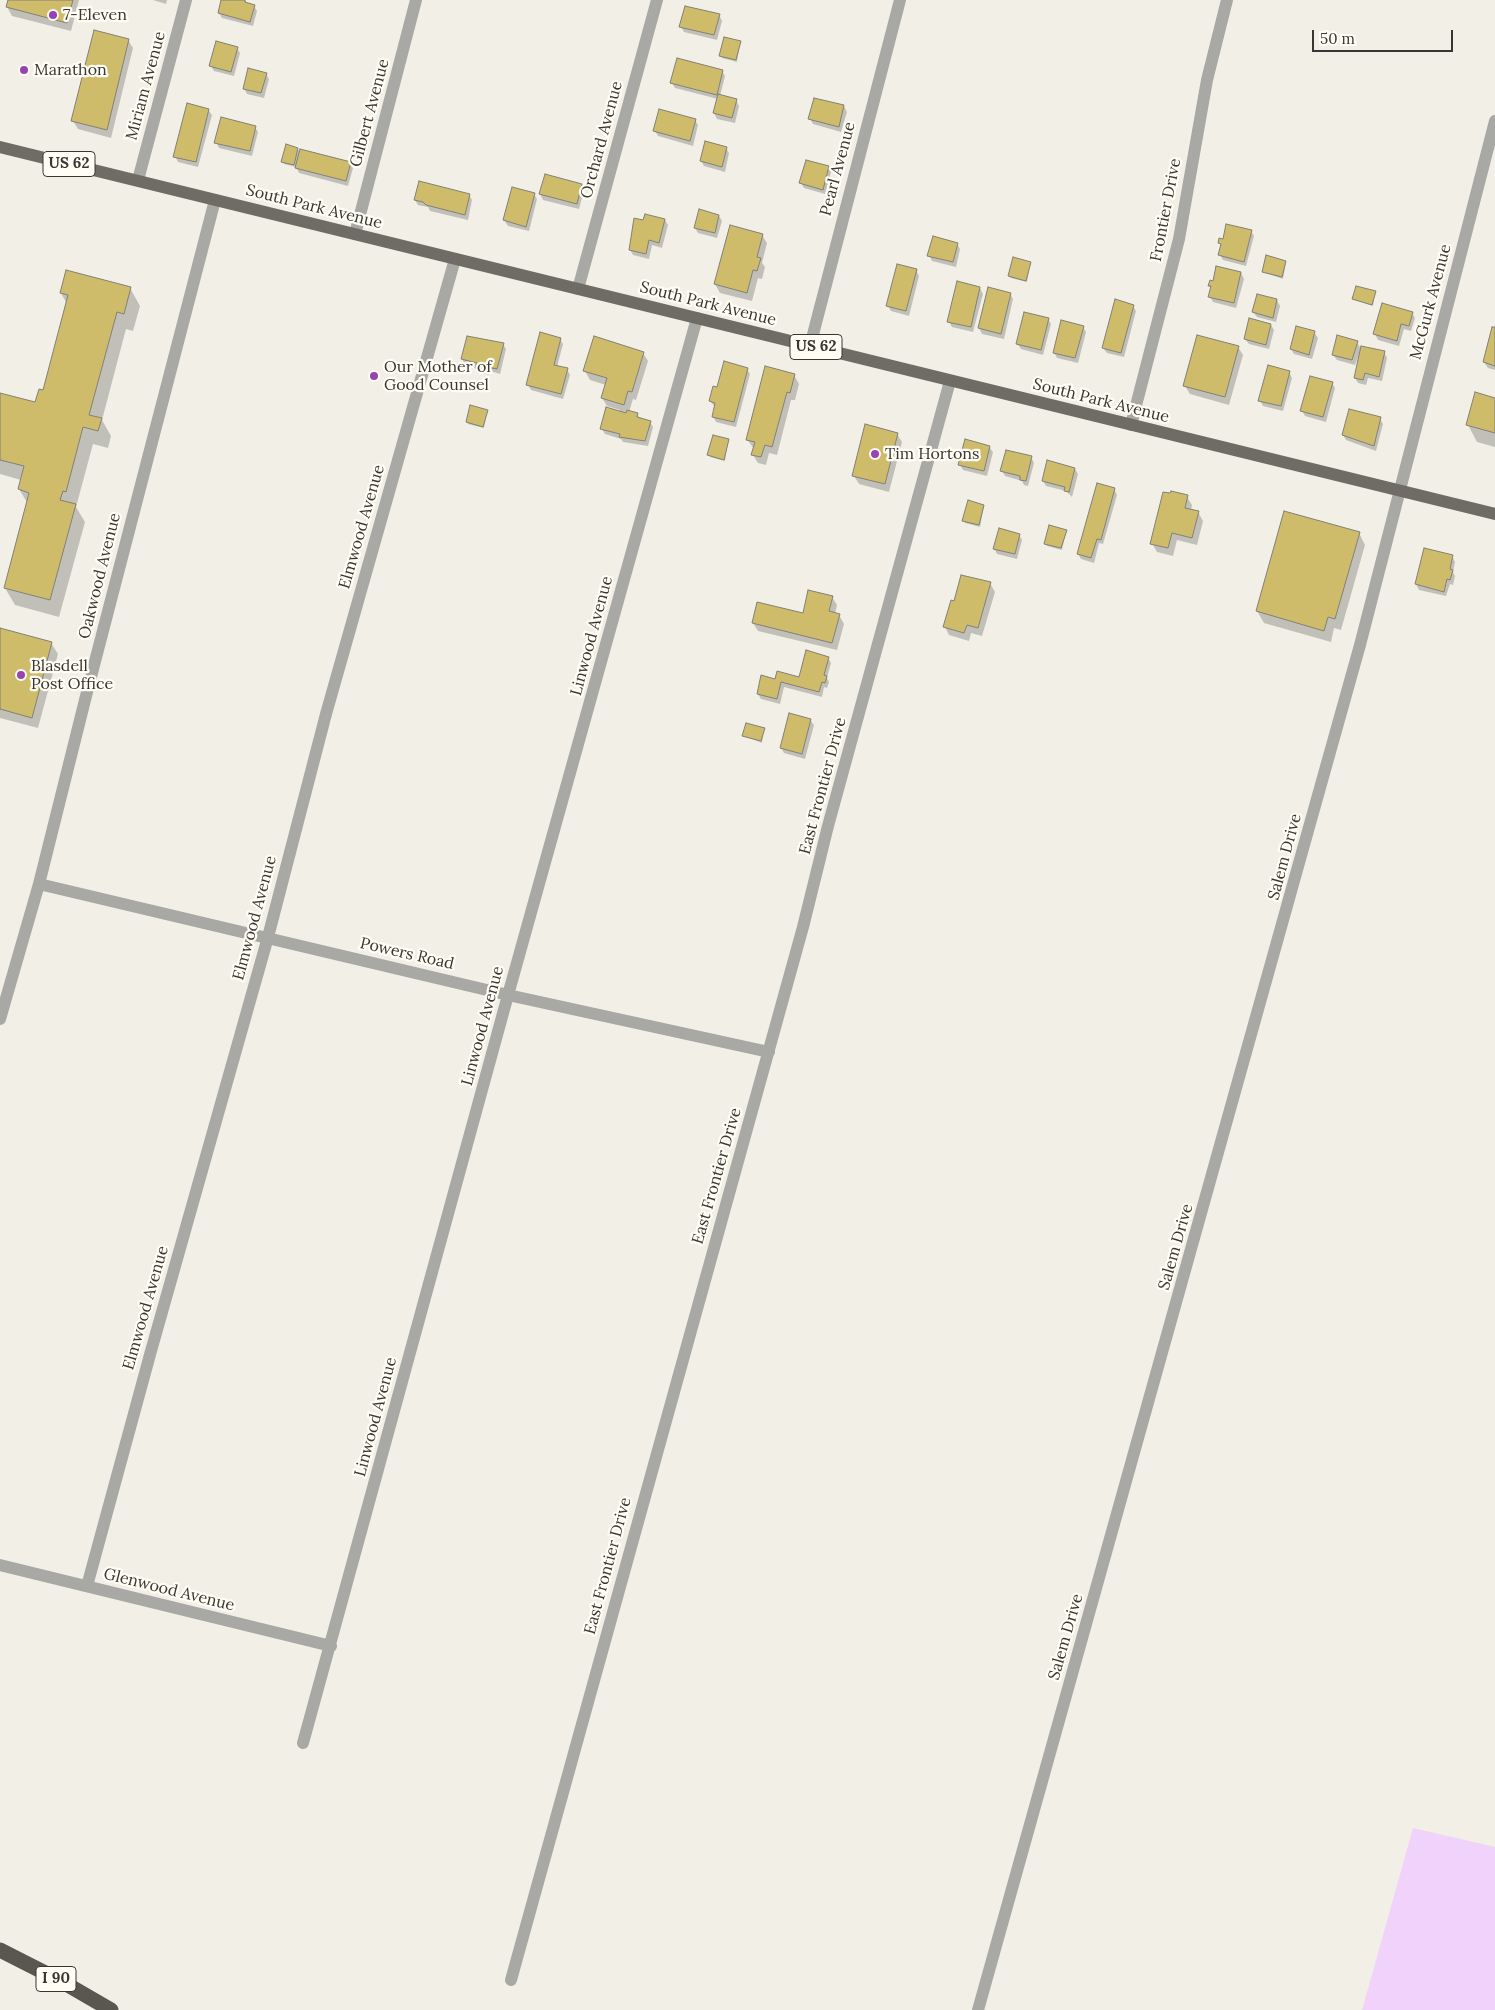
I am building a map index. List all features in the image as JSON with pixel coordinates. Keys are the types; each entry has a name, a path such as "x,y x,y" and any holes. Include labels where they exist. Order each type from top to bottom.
{"highway":[{"name":"I 90","path":"0,1950 61,1981 111,2010"}],"main road":[{"name":"South Park Avenue","path":"0,147 1495,514"}],"street":[{"name":"Miriam Avenue","path":"138,180 186,0"},
{"name":"Gilbert Avenue","path":"355,234 416,0"},
{"name":"Orchard Avenue","path":"578,289 656,0"},
{"name":"Pearl Avenue","path":"810,346 900,0"},
{"name":"Frontier Drive","path":"1132,425 1179,239 1207,80 1227,0"},
{"name":"McGurk Avenue","path":"1399,491 1495,121"},
{"name":"Oakwood Avenue","path":"0,1019 39,884 90,677 215,200"},
{"name":"Elmwood Avenue","path":"87,1586 268,937 326,714 454,259"},
{"name":"Linwood Avenue","path":"303,1744 696,318"},
{"name":"East Frontier Drive","path":"512,1980 769,1052 950,380"},
{"name":"Salem Drive","path":"978,2010 1339,722 1399,491"},
{"name":"Powers Road","path":"39,884 508,995 769,1052"},
{"name":"Glenwood Avenue","path":"0,1565 331,1646"}],"shaded area":[{"path":"1413,1828 1495,1847 1495,2010 1362,2010"}],"building":[{"name":"7-Eleven","path":"8,0 73,0 67,23 6,7"},
{"path":"221,0 245,0 245,2 255,5 250,22 218,13"},
{"path":"685,6 720,14 714,35 679,27"},
{"path":"94,30 129,39 107,130 71,121"},
{"path":"724,37 741,41 736,60 719,56"},
{"path":"216,41 238,47 231,72 209,66"},
{"path":"677,58 723,70 717,95 670,83"},
{"path":"248,68 267,73 261,93 243,89"},
{"path":"718,94 737,99 732,118 713,113"},
{"path":"814,98 844,105 839,127 808,119"},
{"path":"187,103 209,109 196,162 173,157"},
{"path":"659,109 696,119 690,141 653,131"},
{"path":"221,117 256,126 250,151 214,143"},
{"path":"705,141 727,147 722,167 700,161"},
{"path":"286,144 298,148 294,165 281,162"},
{"path":"300,149 351,162 346,181 295,168"},
{"path":"806,160 829,166 823,190 799,183"},
{"path":"545,174 582,184 577,204 539,194"},
{"path":"419,181 470,194 465,215 414,200"},
{"path":"512,187 535,193 526,227 503,220"},
{"path":"699,209 719,215 715,233 694,228"},
{"path":"645,214 665,219 659,243 649,240 646,254 629,250 634,218 643,220"},
{"path":"1226,224 1252,230 1244,262 1218,255 1221,244 1218,243 1219,238 1223,239"},
{"path":"730,225 763,234 757,257 761,258 757,271 753,270 747,293 714,284"},
{"path":"933,236 958,243 953,262 927,256"},
{"path":"1266,255 1286,261 1282,277 1262,272"},
{"path":"1013,257 1031,262 1026,281 1008,276"},
{"path":"897,264 917,269 906,311 886,306"},
{"path":"1216,266 1241,272 1234,303 1208,297 1211,286 1208,286 1210,280 1213,281"},
{"path":"66,270 131,287 124,314 117,312 89,415 102,418 98,431 83,427 66,492 63,491 60,500 76,504 50,600 4,588 29,493 18,489 24,466 0,460 0,393 35,402 39,389 43,390 68,295 60,293"},
{"path":"957,281 980,287 971,327 947,322"},
{"path":"1356,286 1376,291 1372,305 1352,299"},
{"path":"988,287 1011,293 1001,334 978,328"},
{"path":"1257,294 1277,299 1273,318 1252,312"},
{"path":"1115,299 1134,305 1121,353 1102,348"},
{"path":"1382,303 1413,312 1409,326 1401,324 1397,341 1373,334"},
{"path":"1024,312 1049,318 1041,350 1016,344"},
{"path":"1249,318 1271,324 1266,345 1244,339"},
{"path":"1061,320 1084,326 1075,358 1053,353"},
{"path":"1296,326 1315,331 1309,355 1290,349"},
{"path":"1492,327 1495,327 1495,366 1483,362"},
{"path":"540,332 561,338 554,365 568,368 561,394 526,385"},
{"path":"1197,335 1239,346 1225,397 1183,386"},
{"path":"1337,335 1358,341 1352,360 1332,355"},
{"path":"467,336 504,343 497,369 487,367 486,370 475,368 477,363 461,359"},
{"path":"594,336 644,352 632,392 628,391 624,405 601,398 607,378 583,371"},
{"path":"1361,346 1385,351 1379,377 1365,373 1363,380 1354,378"},
{"path":"724,361 748,368 734,422 712,417 715,403 709,401 713,386 717,387"},
{"path":"1268,365 1290,371 1281,406 1258,401"},
{"path":"765,366 795,374 790,393 787,392 772,447 765,445 761,457 751,455 755,442 746,440"},
{"path":"1310,376 1333,382 1323,417 1300,411"},
{"path":"1475,392 1495,398 1495,433 1466,425"},
{"path":"470,405 488,410 483,427 466,422"},
{"path":"606,407 626,413 627,410 638,413 637,417 651,421 645,441 619,437 620,434 600,429"},
{"path":"1349,409 1381,417 1374,446 1342,435"},
{"name":"Tim Hortons","path":"865,424 898,433 885,484 852,476"},
{"path":"713,435 729,439 724,460 707,455"},
{"path":"965,439 990,446 984,471 958,465"},
{"path":"1006,450 1032,456 1026,481 1020,480 1020,476 1000,471"},
{"path":"1047,460 1075,468 1069,492 1064,491 1065,487 1042,481"},
{"path":"1097,483 1115,488 1101,540 1097,539 1091,558 1077,554"},
{"path":"1171,491 1188,495 1185,508 1199,511 1192,538 1172,533 1168,548 1150,544 1163,492 1170,493"},
{"path":"968,500 984,505 979,525 962,521"},
{"path":"1284,511 1360,532 1335,619 1328,617 1324,631 1256,611"},
{"path":"1049,525 1067,530 1061,548 1044,544"},
{"path":"999,528 1020,534 1015,554 993,549"},
{"path":"1424,548 1453,555 1450,569 1453,570 1450,580 1447,579 1444,592 1415,584"},
{"path":"961,575 991,582 978,628 967,625 964,633 943,627 951,600 954,601"},
{"path":"808,590 833,596 829,611 840,614 832,643 752,623 757,602 803,613"},
{"name":"Blasdell Post Office","path":"0,628 52,642 32,718 0,709"},
{"path":"806,650 829,657 824,675 827,676 825,683 822,682 819,692 781,682 777,699 757,694 761,675 775,679 777,671 799,677"},
{"path":"789,713 811,719 802,754 780,748"},
{"path":"746,723 765,728 761,741 742,736"}],"place":[{"name":"7-Eleven","path":"53,15"},
{"name":"Marathon","path":"24,70"},
{"name":"Our Mother of Good Counsel","path":"374,376"},
{"name":"Tim Hortons","path":"875,454"},
{"name":"Blasdell Post Office","path":"21,675"}]}
